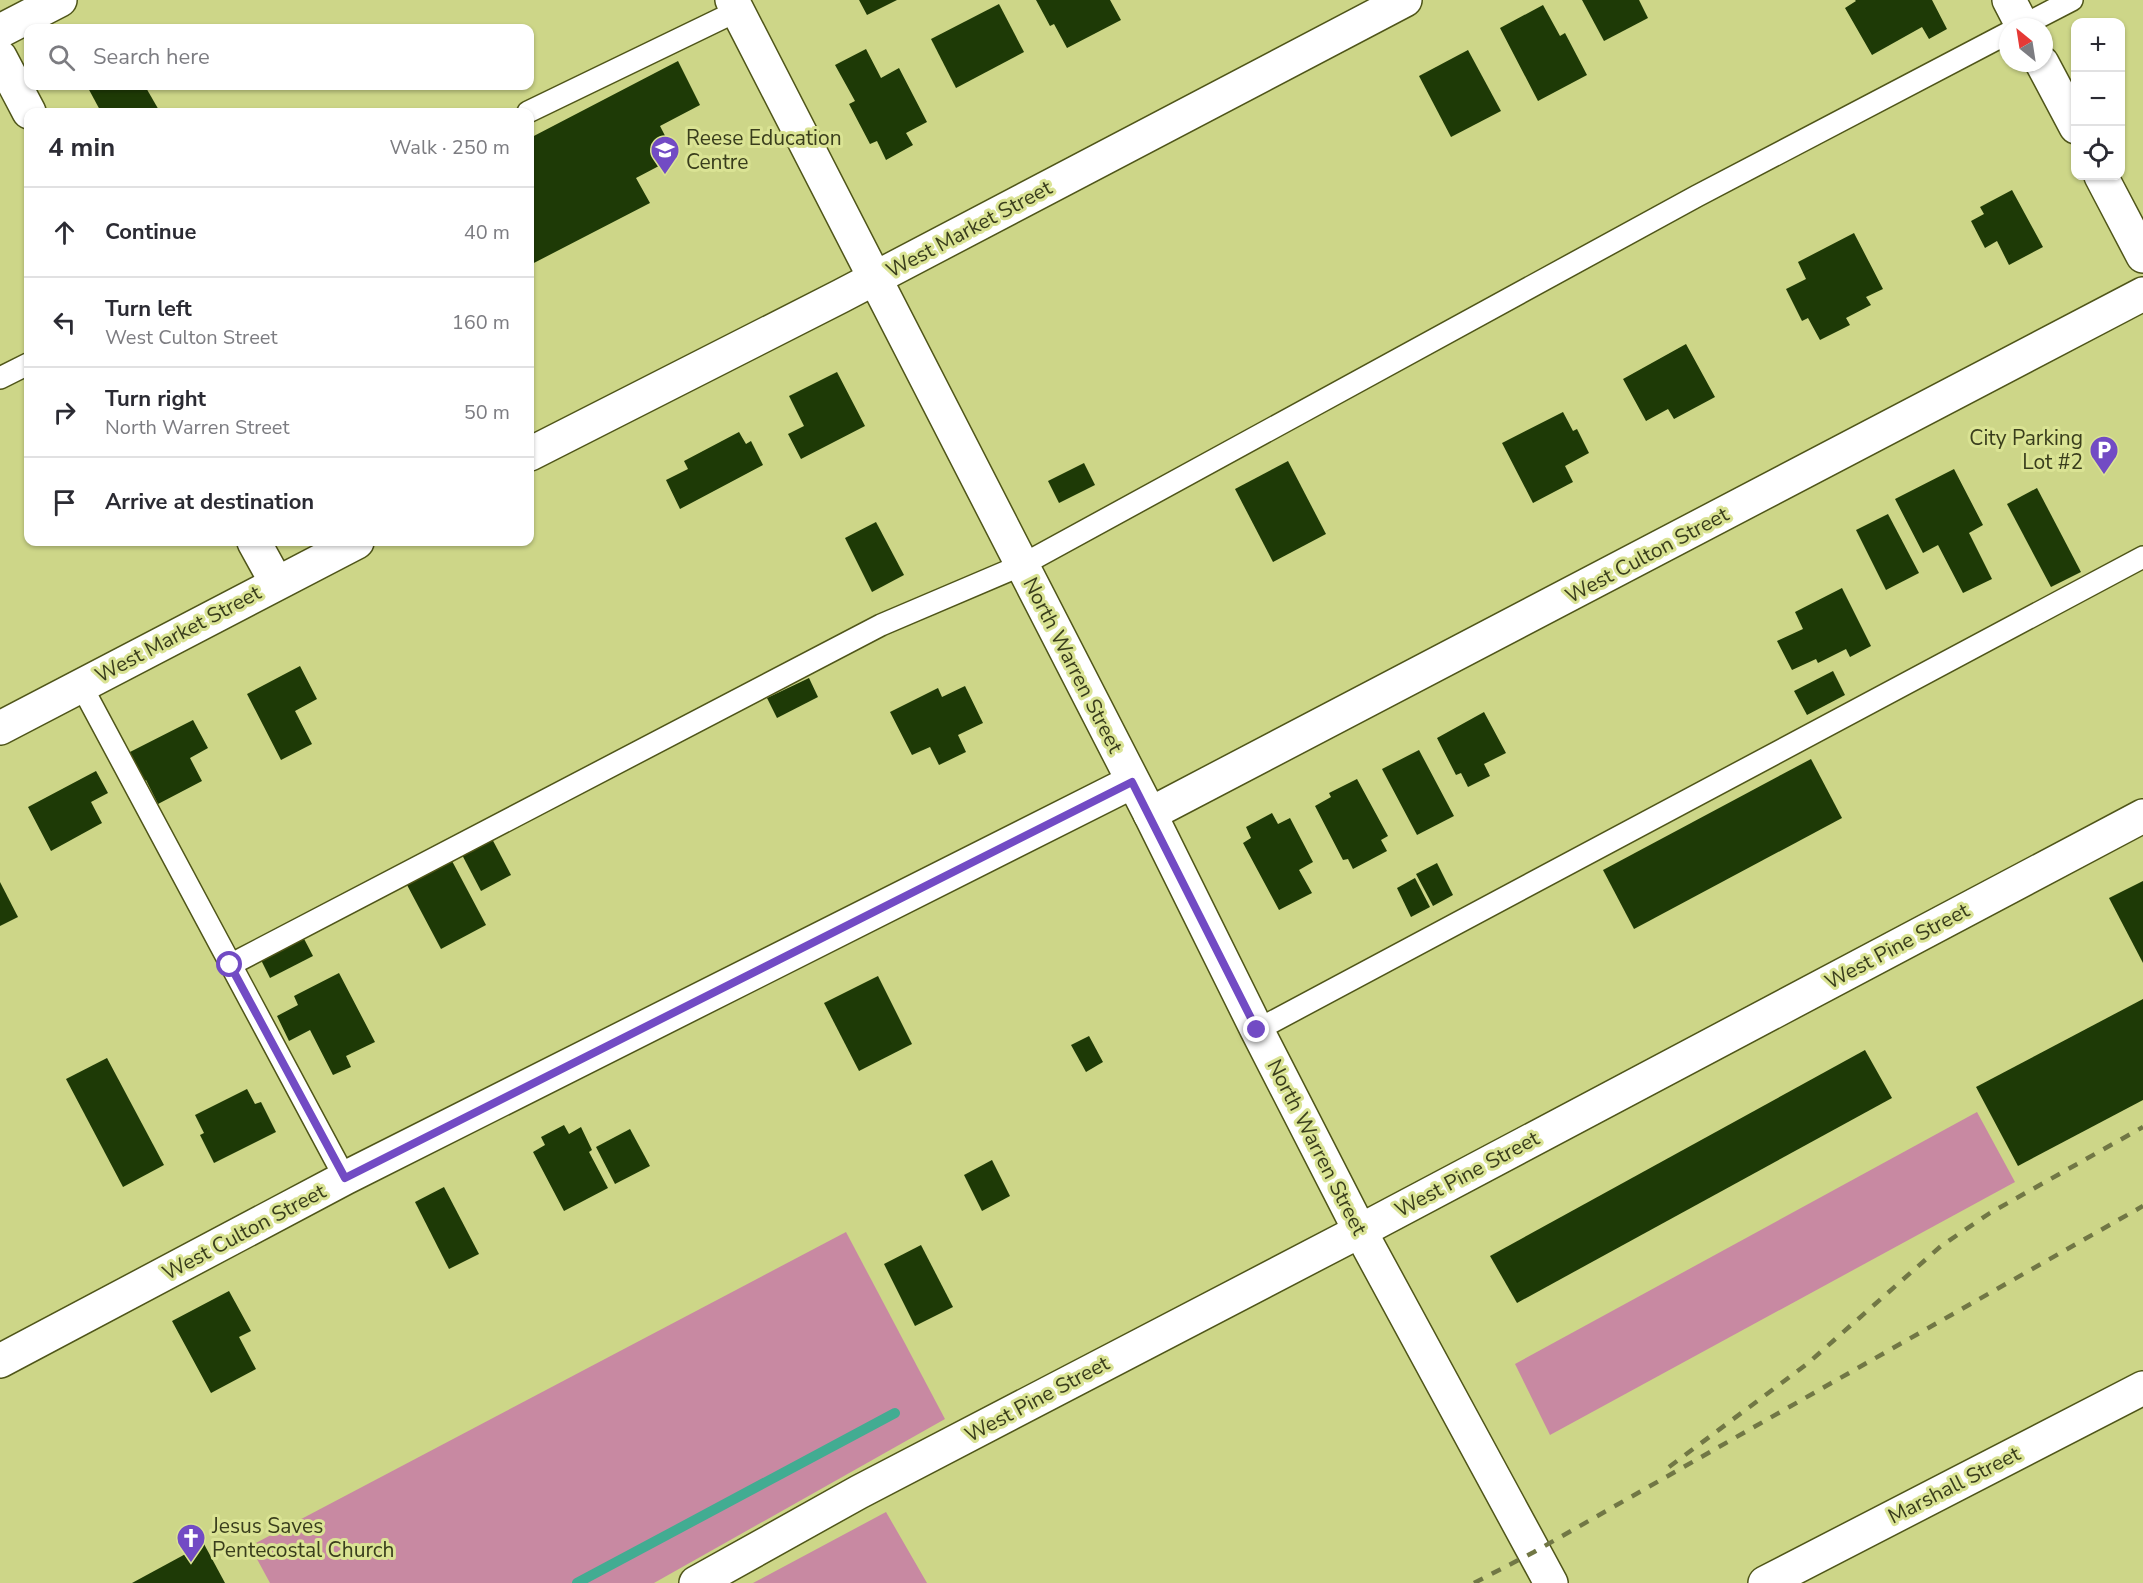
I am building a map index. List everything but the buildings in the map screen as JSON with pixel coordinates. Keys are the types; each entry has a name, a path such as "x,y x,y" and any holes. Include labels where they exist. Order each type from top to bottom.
{"street":[{"path":"0,31 60,0"},
{"name":"West Market Street","path":"534,452 875,278 1405,0"},
{"name":"North Warren Street","path":"734,5 1023,565 1360,1231 1551,1583"},
{"path":"0,57 27,108"},
{"path":"2047,72 2075,126"},
{"path":"2103,180 2143,256"},
{"name":"West Culton Street","path":"1150,814 2143,294"},
{"path":"256,546 276,582"},
{"name":"West Market Street","path":"0,728 349,546"},
{"name":"West Culton Street","path":"0,1361 345,1178 1132,782"},
{"name":"West Pine Street","path":"696,1583 859,1492 1360,1231 2143,816"},
{"name":"Marshall Street","path":"1765,1583 2143,1388"}],"lane":[{"path":"2028,18 2072,0"},
{"path":"534,109 734,5"},
{"path":"230,965 881,625 1023,565 1999,32"},
{"path":"0,378 24,366"},
{"path":"1257,1030 2143,557"},
{"path":"81,685 345,1178"}],"shaded area":[{"path":"1977,1112 2015,1182 1550,1435 1515,1364"},
{"path":"846,1232 945,1419 654,1583 270,1583 250,1546"},
{"path":"886,1512 927,1583 753,1583 770,1574"}],"waterway":[{"path":"577,1583 895,1413"}],"railway":[{"path":"1669,1467 1807,1364 1941,1246 1990,1213 2143,1127"},
{"path":"1474,1583 1534,1552 2143,1206"}],"place":[{"name":"Reese Education Centre","path":"665,176"},
{"name":"City Parking Lot #2","path":"2104,476"},
{"name":"Jesus Saves Pentecostal Church","path":"191,1564"}],"route":[{"path":"230,965 345,1178 1132,782 1257,1030"}]}
